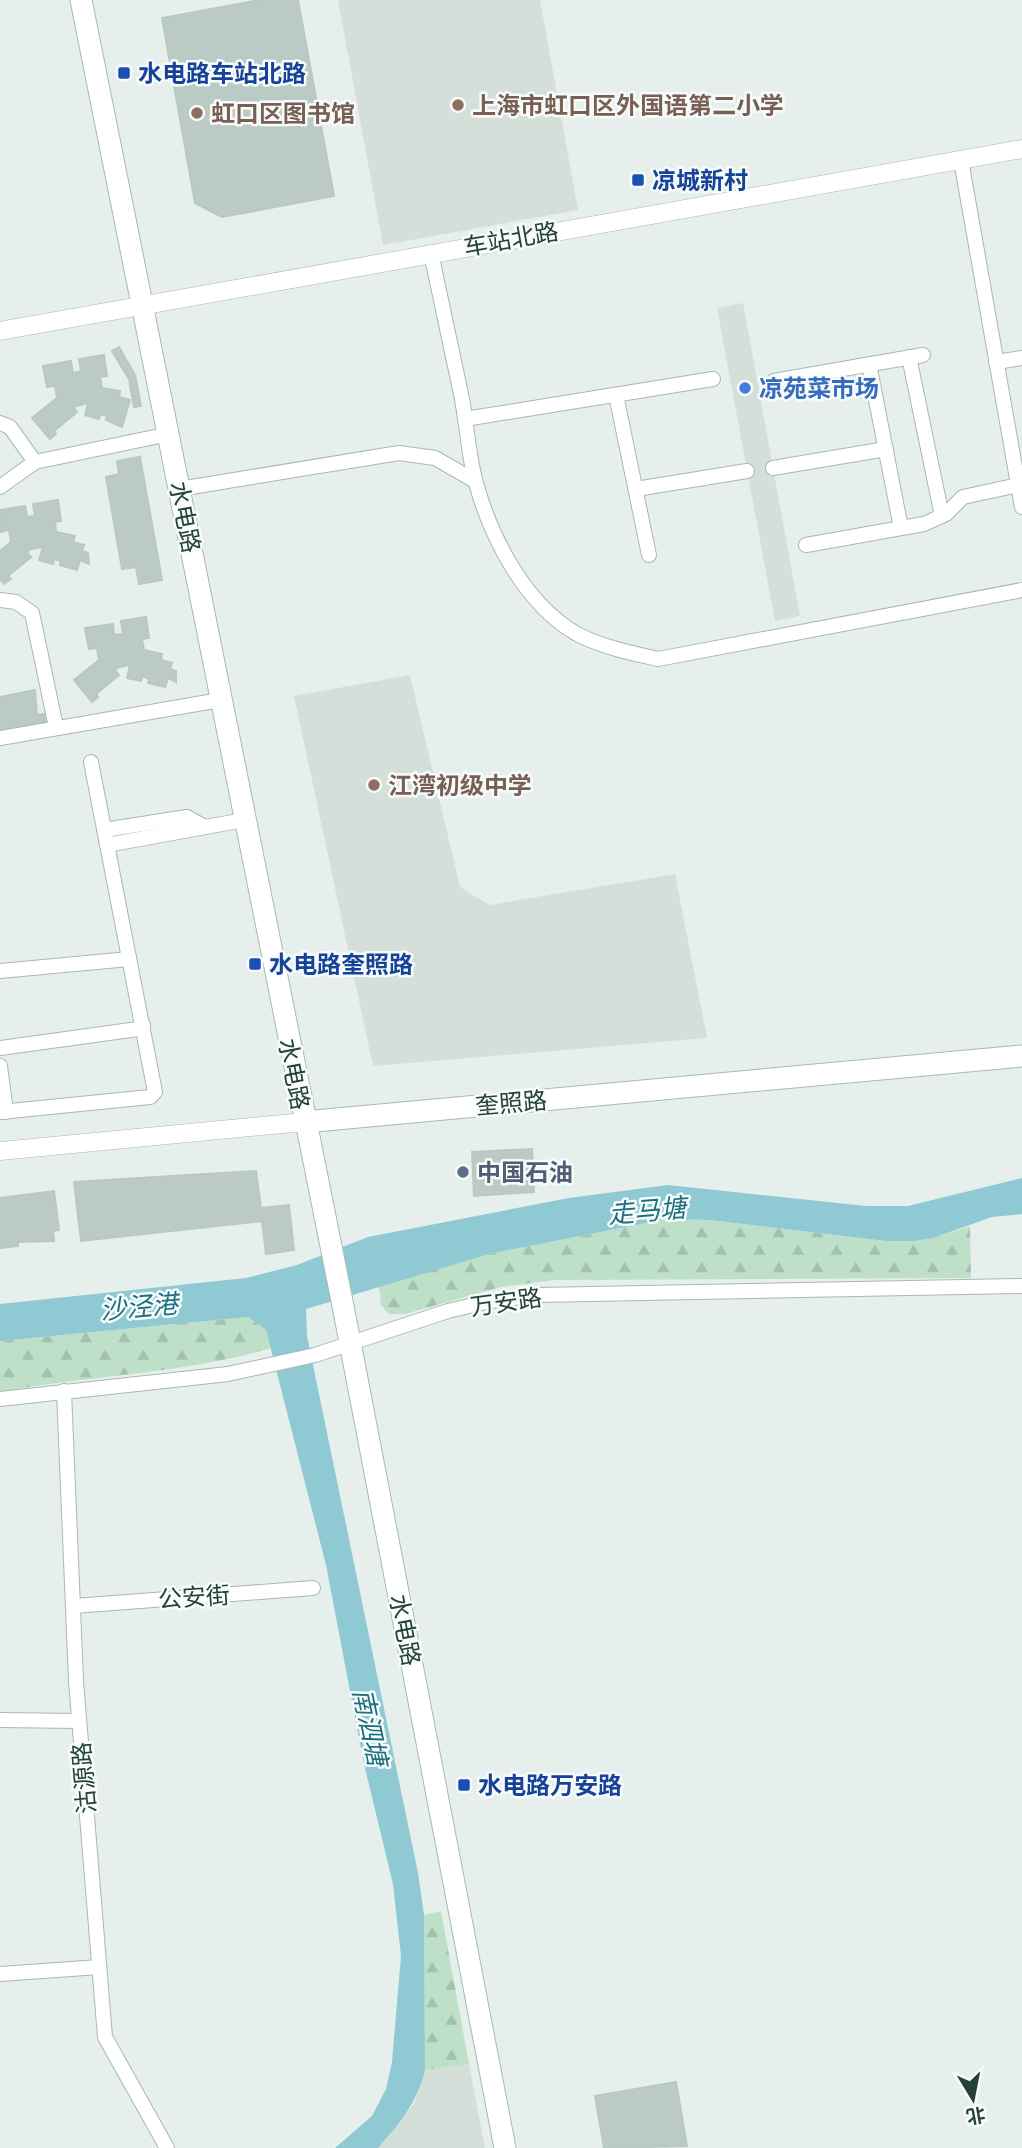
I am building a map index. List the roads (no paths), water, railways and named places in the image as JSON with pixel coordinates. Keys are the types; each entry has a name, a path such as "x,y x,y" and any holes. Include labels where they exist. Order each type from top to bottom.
{"main road":[{"name":"水电路","path":"81,0 343,1306 505,2148"},
{"name":"奎照路","path":"304,1122 1022,1056"}],"street":[{"name":"车站北路","path":"0,331 1022,149"},
{"path":"961,160 1022,507"},
{"path":"431,253 475,481 486,514 523,582 546,609 577,633 615,649 658,659 1022,590"},
{"path":"774,381 916,356 942,516"},
{"path":"996,362 1022,358"},
{"path":"869,364 901,528"},
{"path":"465,419 713,379"},
{"path":"616,395 649,555"},
{"path":"0,424 10,427 36,463"},
{"path":"0,487 36,463 169,434"},
{"path":"773,468 886,449"},
{"path":"179,489 399,453 435,458 475,481"},
{"path":"636,489 747,471"},
{"path":"806,545 924,524 942,516 963,496 1018,485"},
{"path":"0,600 16,602 32,613 55,727"},
{"path":"0,738 220,700"},
{"path":"0,1066 3,1112 150,1097 155,1093 91,762"},
{"path":"106,838 191,817 205,827 244,820"},
{"path":"0,971 129,959"},
{"path":"0,1048 138,1028 142,1025"},
{"name":"奎照路","path":"0,1151 304,1122"},
{"name":"万安路","path":"0,1399 228,1374 315,1355 448,1311 490,1301 537,1295 1022,1286"},
{"name":"沽源路","path":"64,1391 79,1721 105,2037 167,2148"},
{"name":"公安街","path":"74,1606 313,1588"},
{"path":"0,1720 79,1721"},
{"path":"0,1974 99,1967"}],"water":[{"path":"1022,1178 1022,1214 992,1217 933,1238 886,1241 710,1220 666,1219 489,1254 306,1309 307,1336 418,1873 424,1915 425,2070 422,2082 407,2112 378,2148 335,2148 372,2116 386,2089 392,2062 401,1956 393,1884 364,1764 326,1565 266,1330 248,1317 0,1341 0,1304 246,1278 297,1265 368,1237 569,1198 668,1185 866,1206 908,1206"}],"place":[{"name":"水电路车站北路","path":"124,73"},
{"name":"上海市虹口区外国语第二小学","path":"458,105"},
{"name":"虹口区图书馆","path":"197,113"},
{"name":"凉城新村","path":"638,180"},
{"name":"凉苑菜市场","path":"745,388"},
{"name":"江湾初级中学","path":"374,785"},
{"name":"水电路奎照路","path":"255,964"},
{"name":"中国石油","path":"463,1172"},
{"name":"水电路万安路","path":"464,1785"}],"water label":[{"name":"走马塘","path":"647,1211"},
{"name":"沙泾港","path":"139,1307"},
{"name":"南泗塘","path":"370,1727"}]}
